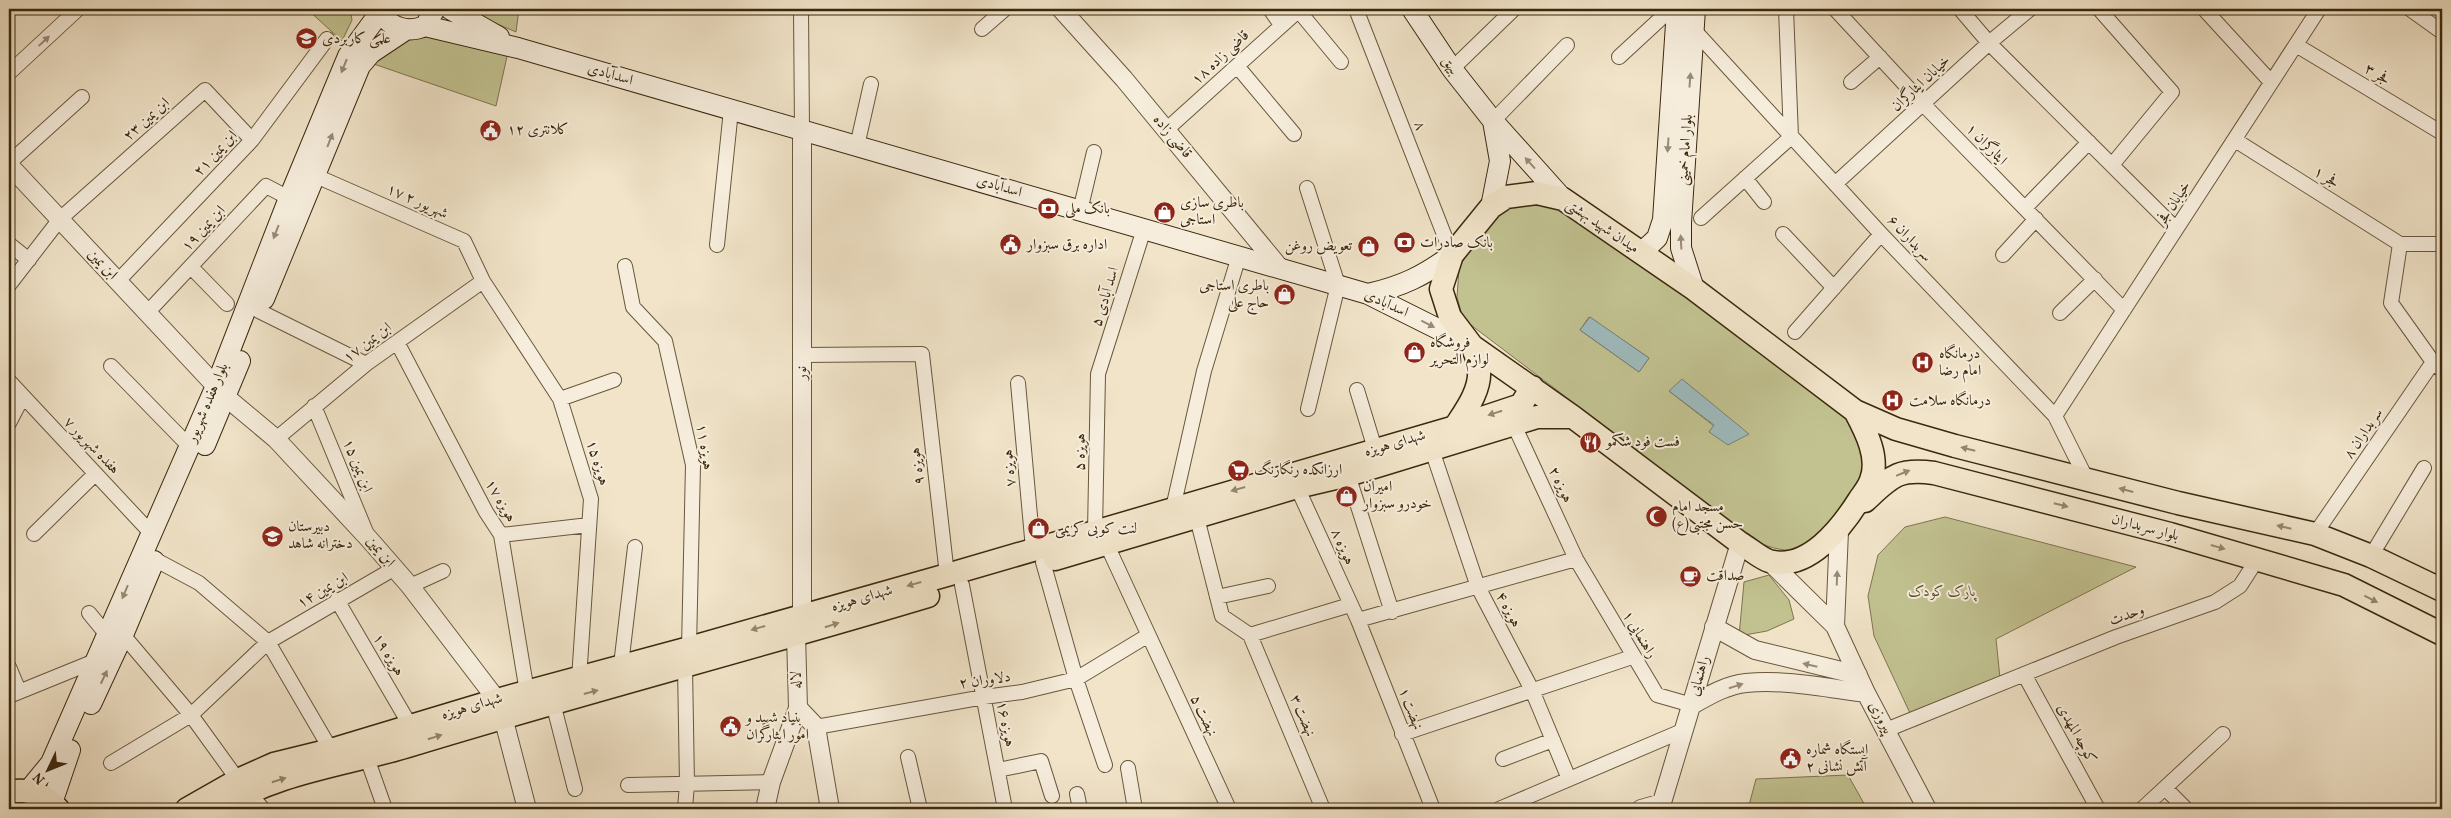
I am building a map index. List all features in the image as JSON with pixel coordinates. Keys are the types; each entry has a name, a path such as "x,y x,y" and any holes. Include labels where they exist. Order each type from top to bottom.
{"main road":[{"name":"اسدآبادی","path":"450,9 518,48"},
{"name":"بلوار امام خمینی","path":"1678,9 1681,248 1694,289"},
{"name":"بلوار امام خمینی","path":"1641,253 1656,238 1663,220 1694,30 1695,9"},
{"name":"اسدآبادی","path":"381,10 391,24 422,21 1368,294 1472,346"},
{"name":"بلوار هفده شهریور","path":"18,792 51,763 95,660 115,635 154,560 221,392 289,198 348,56 381,10"},
{"name":"بیهق","path":"1417,11 1452,69 1492,121 1563,199"},
{"name":"بلوار هفده شهریور","path":"55,806 64,763 115,635 151,533 190,447 221,392 259,311 360,66 371,53 422,21"},
{"path":"1491,207 1500,161 1492,121"},
{"name":"میدان شهید بهشتی","path":"1536,193 1563,199 1694,289 1855,411 1869,437 1872,480 1845,522 1807,556 1787,561 1769,561 1740,543 1573,416 1526,408 1472,346 1450,317 1441,289 1452,255 1491,207 1506,197 1536,193"},
{"path":"1368,294 1399,287 1420,277 1452,255"},
{"path":"1455,426 1470,404 1479,376 1480,368 1472,346"},
{"name":"شهدای هویزه","path":"220,809 243,786 274,764 331,750 410,725 500,708 553,703 687,657 1101,538 1197,518 1297,487 1348,475 1432,450 1526,408"},
{"name":"شهدای هویزه","path":"1101,538 1173,508 1455,426 1526,408 1573,416"},
{"path":"1855,411 1896,429 2178,503 2315,534 2371,556 2442,590"},
{"name":"بلوار سربداران","path":"1845,522 1890,479 1911,470 1934,473 2258,558 2344,585 2442,634"},
{"path":"2170,534 2178,503"},
{"name":"شهدای هویزه","path":"187,809 243,786 367,758 500,708 527,692 621,666 687,657"},
{"path":"18,792 37,794 55,806"}],"street":[{"path":"9,73 78,9"},
{"path":"801,9 802,130"},
{"path":"982,29 1005,9"},
{"name":"قاضی زاده","path":"1061,9 1166,130 1280,268"},
{"path":"1270,9 1281,24"},
{"path":"1299,9 1341,62"},
{"name":"قاضی زاده ۱۸","path":"1166,130 1299,9"},
{"name":"۸","path":"1356,9 1452,255"},
{"path":"1452,69 1514,9"},
{"path":"1619,57 1671,9"},
{"path":"1701,218 1791,136 1786,9"},
{"name":"ایثارگران ۱","path":"1835,9 1924,105 2124,310"},
{"path":"1960,9 1989,43 2176,229"},
{"name":"خیابان ایثارگران","path":"1835,184 1924,105 1989,43 2030,9"},
{"path":"2099,9 2172,92 2112,165"},
{"path":"2204,9 2271,82"},
{"name":"خیابان فجر","path":"2055,416 2319,9"},
{"path":"2410,9 2442,32"},
{"name":"سربداران ۶","path":"1694,30 1881,234 2055,416 2087,480"},
{"name":"ابن یمین ۲۱","path":"118,281 252,140 327,39"},
{"path":"1492,121 1568,45"},
{"name":"فجر ۳","path":"2296,45 2442,133"},
{"path":"1851,82 1880,57"},
{"path":"1236,66 1294,134"},
{"path":"857,146 870,84"},
{"name":"ابن یمین ۲۳","path":"60,220 205,90 252,140"},
{"path":"9,164 82,97"},
{"path":"717,245 731,110"},
{"name":"نور","path":"799,625 802,130"},
{"name":"فجر ۱","path":"2235,140 2400,244"},
{"path":"2025,208 2089,142"},
{"path":"1080,210 1094,152"},
{"name":"ابن یمین","path":"9,164 221,392 276,439 410,586 500,708 526,809"},
{"name":"۱۷ شهریور ۲","path":"316,176 464,241 483,281"},
{"path":"1745,178 1764,202"},
{"name":"ابن یمین ۱۹","path":"147,313 266,186 289,198"},
{"path":"1307,188 1338,285 1308,409"},
{"path":"2003,255 2036,219"},
{"path":"9,285 60,220"},
{"name":"اسد آبادی ۵","path":"1098,374 1144,229"},
{"path":"1783,234 1834,288"},
{"path":"1795,332 1881,234"},
{"path":"9,244 29,260"},
{"path":"2437,366 2391,303 2400,244 2442,244"},
{"path":"1173,508 1204,372 1239,256"},
{"name":"هویزه ۱۱","path":"625,266 633,307 666,341 693,465 687,657 687,784 685,809"},
{"path":"191,267 227,304"},
{"path":"2060,312 2095,279"},
{"name":"ابن یمین ۱۷","path":"276,439 366,364 483,281"},
{"name":"هویزه ۱۵","path":"483,281 560,399 591,499 579,679"},
{"path":"259,311 366,364"},
{"name":"هویزه ۱۷","path":"397,342 486,512 501,535 527,692"},
{"name":"هویزه ۹","path":"802,355 922,354 955,580"},
{"path":"112,366 190,447"},
{"name":"سربداران ۸","path":"2315,534 2437,366"},
{"name":"هویزه ۵","path":"1098,374 1101,538"},
{"path":"560,399 614,380"},
{"name":"هفده شهریور ۷","path":"9,381 22,398 151,533"},
{"name":"هویزه ۷","path":"1018,384 1038,556 1105,765"},
{"path":"1357,390 1375,449"},
{"path":"9,423 22,398"},
{"name":"ابن یمین ۱۵","path":"314,406 369,539"},
{"name":"هویزه ۲","path":"1526,408 1576,559"},
{"name":"هویزه ۴","path":"1432,450 1478,587 1532,690 1569,779"},
{"path":"2371,556 2424,468"},
{"path":"34,534 95,474"},
{"path":"1348,475 1392,612"},
{"name":"هویزه ۸","path":"1297,487 1358,620"},
{"path":"1197,518 1222,616 1250,635 1350,605"},
{"path":"1835,626 1845,522"},
{"path":"501,535 589,525"},
{"name":"نهضت ۵","path":"1101,538 1229,809"},
{"name":"راهنمایی","path":"1661,806 1740,543"},
{"path":"621,666 636,547"},
{"name":"وحدت","path":"1886,730 2116,637 2215,602 2240,586 2258,558"},
{"path":"1358,620 1576,559"},
{"name":"راهنمایی ۱","path":"1576,559 1632,657 1657,696 1692,705"},
{"path":"154,560 199,583 268,642 331,750"},
{"path":"1769,561 1835,626"},
{"name":"ابن یمین ۱۴","path":"111,763 192,715 268,642 394,568"},
{"path":"410,586 443,571"},
{"name":"هویزه ۱۶","path":"955,580 984,697 1005,809"},
{"path":"1217,597 1268,586"},
{"name":"هویزه ۱۹","path":"337,600 410,725"},
{"path":"89,613 115,635 192,715 243,786 263,809"},
{"name":"نهضت ۱","path":"1358,620 1433,809"},
{"name":"لاله","path":"765,809 771,782 798,708 799,625"},
{"name":"پیروزی","path":"1835,626 1866,693 1927,809"},
{"path":"1714,627 1755,650 1858,675"},
{"name":"نهضت ۳","path":"1250,635 1323,809"},
{"name":"دلاوران ۲","path":"816,727 1022,692 1076,679 1147,636"},
{"path":"1402,734 1632,657"},
{"path":"9,667 14,693 95,660"},
{"name":"کوچه المهدی","path":"2024,674 2098,809"},
{"path":"1692,705 1714,692 1744,683 1797,684 1866,693"},
{"path":"553,703 575,789"},
{"path":"798,708 816,727 830,809"},
{"path":"1499,809 1682,731"},
{"path":"2142,809 2224,734"},
{"path":"1503,759 1553,740"},
{"path":"908,757 920,809"},
{"path":"367,758 386,809"},
{"path":"998,770 1042,761 1052,796"},
{"path":"1128,768 1135,809"},
{"path":"628,785 771,782"},
{"path":"2165,788 2186,809"},
{"path":"1077,794 1080,809"},
{"path":"1641,809 1661,806"}],"green space":[{"path":"307,9 350,9 352,20 342,41"},
{"path":"463,9 519,9 516,32"},
{"path":"411,32 508,52 496,106 368,62"},
{"path":"1526,200 1563,208 1835,402 1859,440 1865,457 1865,464 1863,474 1851,499 1832,525 1811,543 1802,548 1779,549 1757,542 1463,319 1457,297 1459,269 1474,237 1496,211","holes":["1589,317 1649,358 1639,372 1580,330","1669,391 1748,434 1709,432 1714,426"]},
{"name":"پارک کودک","path":"1945,517 2136,567 1996,639 2001,688 1916,726 1874,636 1868,596 1878,555 1905,527"},
{"path":"1769,575 1789,600 1794,619 1767,631 1739,636 1744,582"},
{"path":"1848,775 1867,809 1748,809 1756,779"}],"water":[{"path":"1590,317 1649,358 1639,372 1580,330"},
{"path":"1682,379 1749,434 1728,445 1709,432 1714,425 1669,391"}],"place":[{"name":"علمی کاربردی","path":"306,39"},
{"name":"کلانتری ۱۲","path":"491,130"},
{"name":"بانک ملی","path":"1049,209"},
{"name":"باطری سازی استاجی","path":"1164,212"},
{"name":"بانک صادرات","path":"1404,243"},
{"name":"اداره برق سبزوار","path":"1011,245"},
{"name":"تعویض روغن","path":"1368,246"},
{"name":"باطری استاجی حاج علی","path":"1285,295"},
{"name":"فروشگاه لوازم التحریر","path":"1414,352"},
{"name":"درمانگاه امام رضا","path":"1923,363"},
{"name":"درمانگاه سلامت","path":"1893,401"},
{"name":"فست فود شکمو","path":"1590,442"},
{"name":"ارزانکده رنگارنگ","path":"1238,470"},
{"name":"امیران خودرو سبزوار","path":"1347,496"},
{"name":"مسجد امام حسن مجتبی(ع)","path":"1656,516"},
{"name":"لنت کوبی کریمی","path":"1039,529"},
{"name":"دبیرستان دخترانه شاهد","path":"272,536"},
{"name":"صداقت","path":"1690,576"},
{"name":"بنیاد شهید و امور ایثارگران","path":"730,727"},
{"name":"ایستگاه شماره ۲ آتش نشانی","path":"1790,759"}]}
